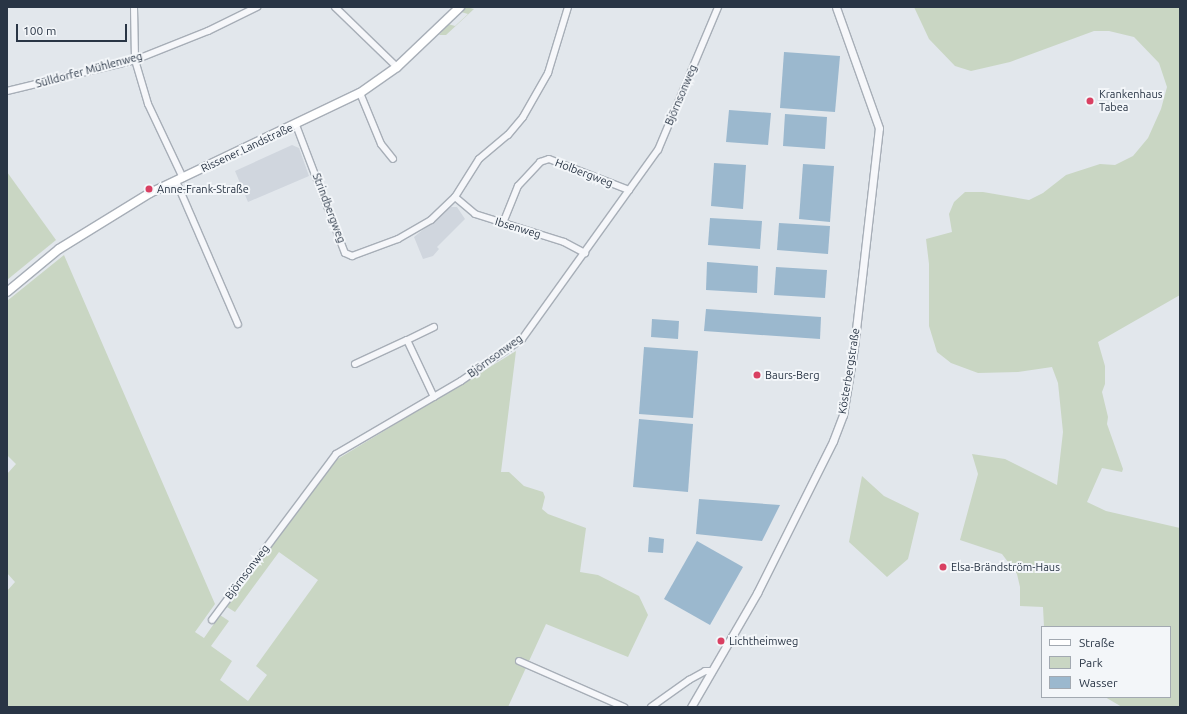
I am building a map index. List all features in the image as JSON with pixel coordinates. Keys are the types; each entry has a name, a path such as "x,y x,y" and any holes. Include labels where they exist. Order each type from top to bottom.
{"main road":[{"name":"Rissener Landstraße","path":"7,292 59,249 103,220 179,180 360,93 397,66 460,7"}],"street":[{"path":"134,7 135,60 148,104 238,324"},
{"name":"Sülldorfer Mühlenweg","path":"7,91 135,60 208,31 257,7"},
{"path":"335,7 397,66"},
{"name":"Strindbergweg","path":"296,125 346,253 352,256 412,233 456,197 479,159 508,135 526,111 548,73 568,7"},
{"name":"Björnsonweg","path":"212,620 336,454 434,397 522,339 658,150 718,7"},
{"name":"Kösterbergstraße","path":"691,707 774,560 833,441 843,414 854,347 879,128 836,7"},
{"path":"360,93 381,144 393,159"},
{"name":"Holbergweg","path":"503,223 518,186 540,162 549,159 629,190"},
{"name":"Ibsenweg","path":"456,197 476,214 564,242 585,253"},
{"path":"355,364 434,327"},
{"path":"407,340 434,397"},
{"path":"519,661 624,707"},
{"path":"652,707 689,680 705,671 712,671"}],"shaded area":[{"path":"292,145 299,148 309,176 248,202 235,171"},
{"path":"451,207 457,207 465,219 437,247 439,249 433,256 423,259 414,237"}],"green space":[{"path":"466,7 474,9 446,35 439,35 448,24 455,26 468,14 461,12"},
{"path":"914,7 1180,7 1180,295 1098,342 1105,366 1105,384 1102,392 1108,417 1107,424 1123,469 1122,472 1102,468 1087,502 1106,511 1180,528 1180,707 1122,707 1107,698 1171,698 1171,626 1044,626 1043,607 1020,606 1020,587 1017,574 1002,554 960,540 978,474 972,454 1005,459 1057,485 1063,432 1058,383 1052,367 1018,372 978,373 951,363 937,352 929,326 929,264 926,239 952,232 949,214 954,202 965,192 983,192 1029,200 1043,193 1066,175 1100,164 1115,165 1133,156 1148,138 1161,109 1167,87 1159,63 1134,37 1109,31 1094,31 1010,62 971,71 955,66 929,39"},
{"path":"7,172 56,240 7,280"},
{"path":"64,255 215,604 195,632 204,638 220,615 229,621 211,646 232,661 220,680 248,701 267,675 256,666 318,580 279,552 235,612 227,607 336,460 516,351 501,472 509,472 524,486 543,492 545,497 542,509 548,514 586,528 580,572 598,575 639,596 648,615 628,657 546,624 508,707 7,707 7,591 15,582 7,573 7,474 16,464 7,455 7,301"},
{"path":"862,476 884,496 919,513 908,559 887,577 849,542"}],"water":[{"path":"784,52 840,56 835,112 780,108"},
{"path":"729,110 771,113 768,145 726,142"},
{"path":"785,114 827,117 825,149 783,146"},
{"path":"714,163 746,165 743,209 711,206"},
{"path":"803,164 834,166 830,222 799,219"},
{"path":"710,218 762,221 760,249 708,245"},
{"path":"779,223 830,226 828,254 777,250"},
{"path":"707,262 758,266 757,293 706,290"},
{"path":"776,267 827,270 825,298 774,295"},
{"path":"706,309 821,317 820,339 704,331"},
{"path":"652,319 679,321 678,339 651,337"},
{"path":"644,347 698,351 693,418 639,414"},
{"path":"639,419 693,424 688,492 633,487"},
{"path":"699,499 780,505 762,541 696,534"},
{"path":"649,537 664,539 663,553 648,552"},
{"path":"697,541 743,567 710,625 664,599"}],"place":[{"name":"Krankenhaus Tabea","path":"1090,101"},
{"name":"Anne-Frank-Straße","path":"149,189"},
{"name":"Baurs-Berg","path":"757,375"},
{"name":"Elsa-Brändström-Haus","path":"943,567"},
{"name":"Lichtheimweg","path":"721,641"}]}
